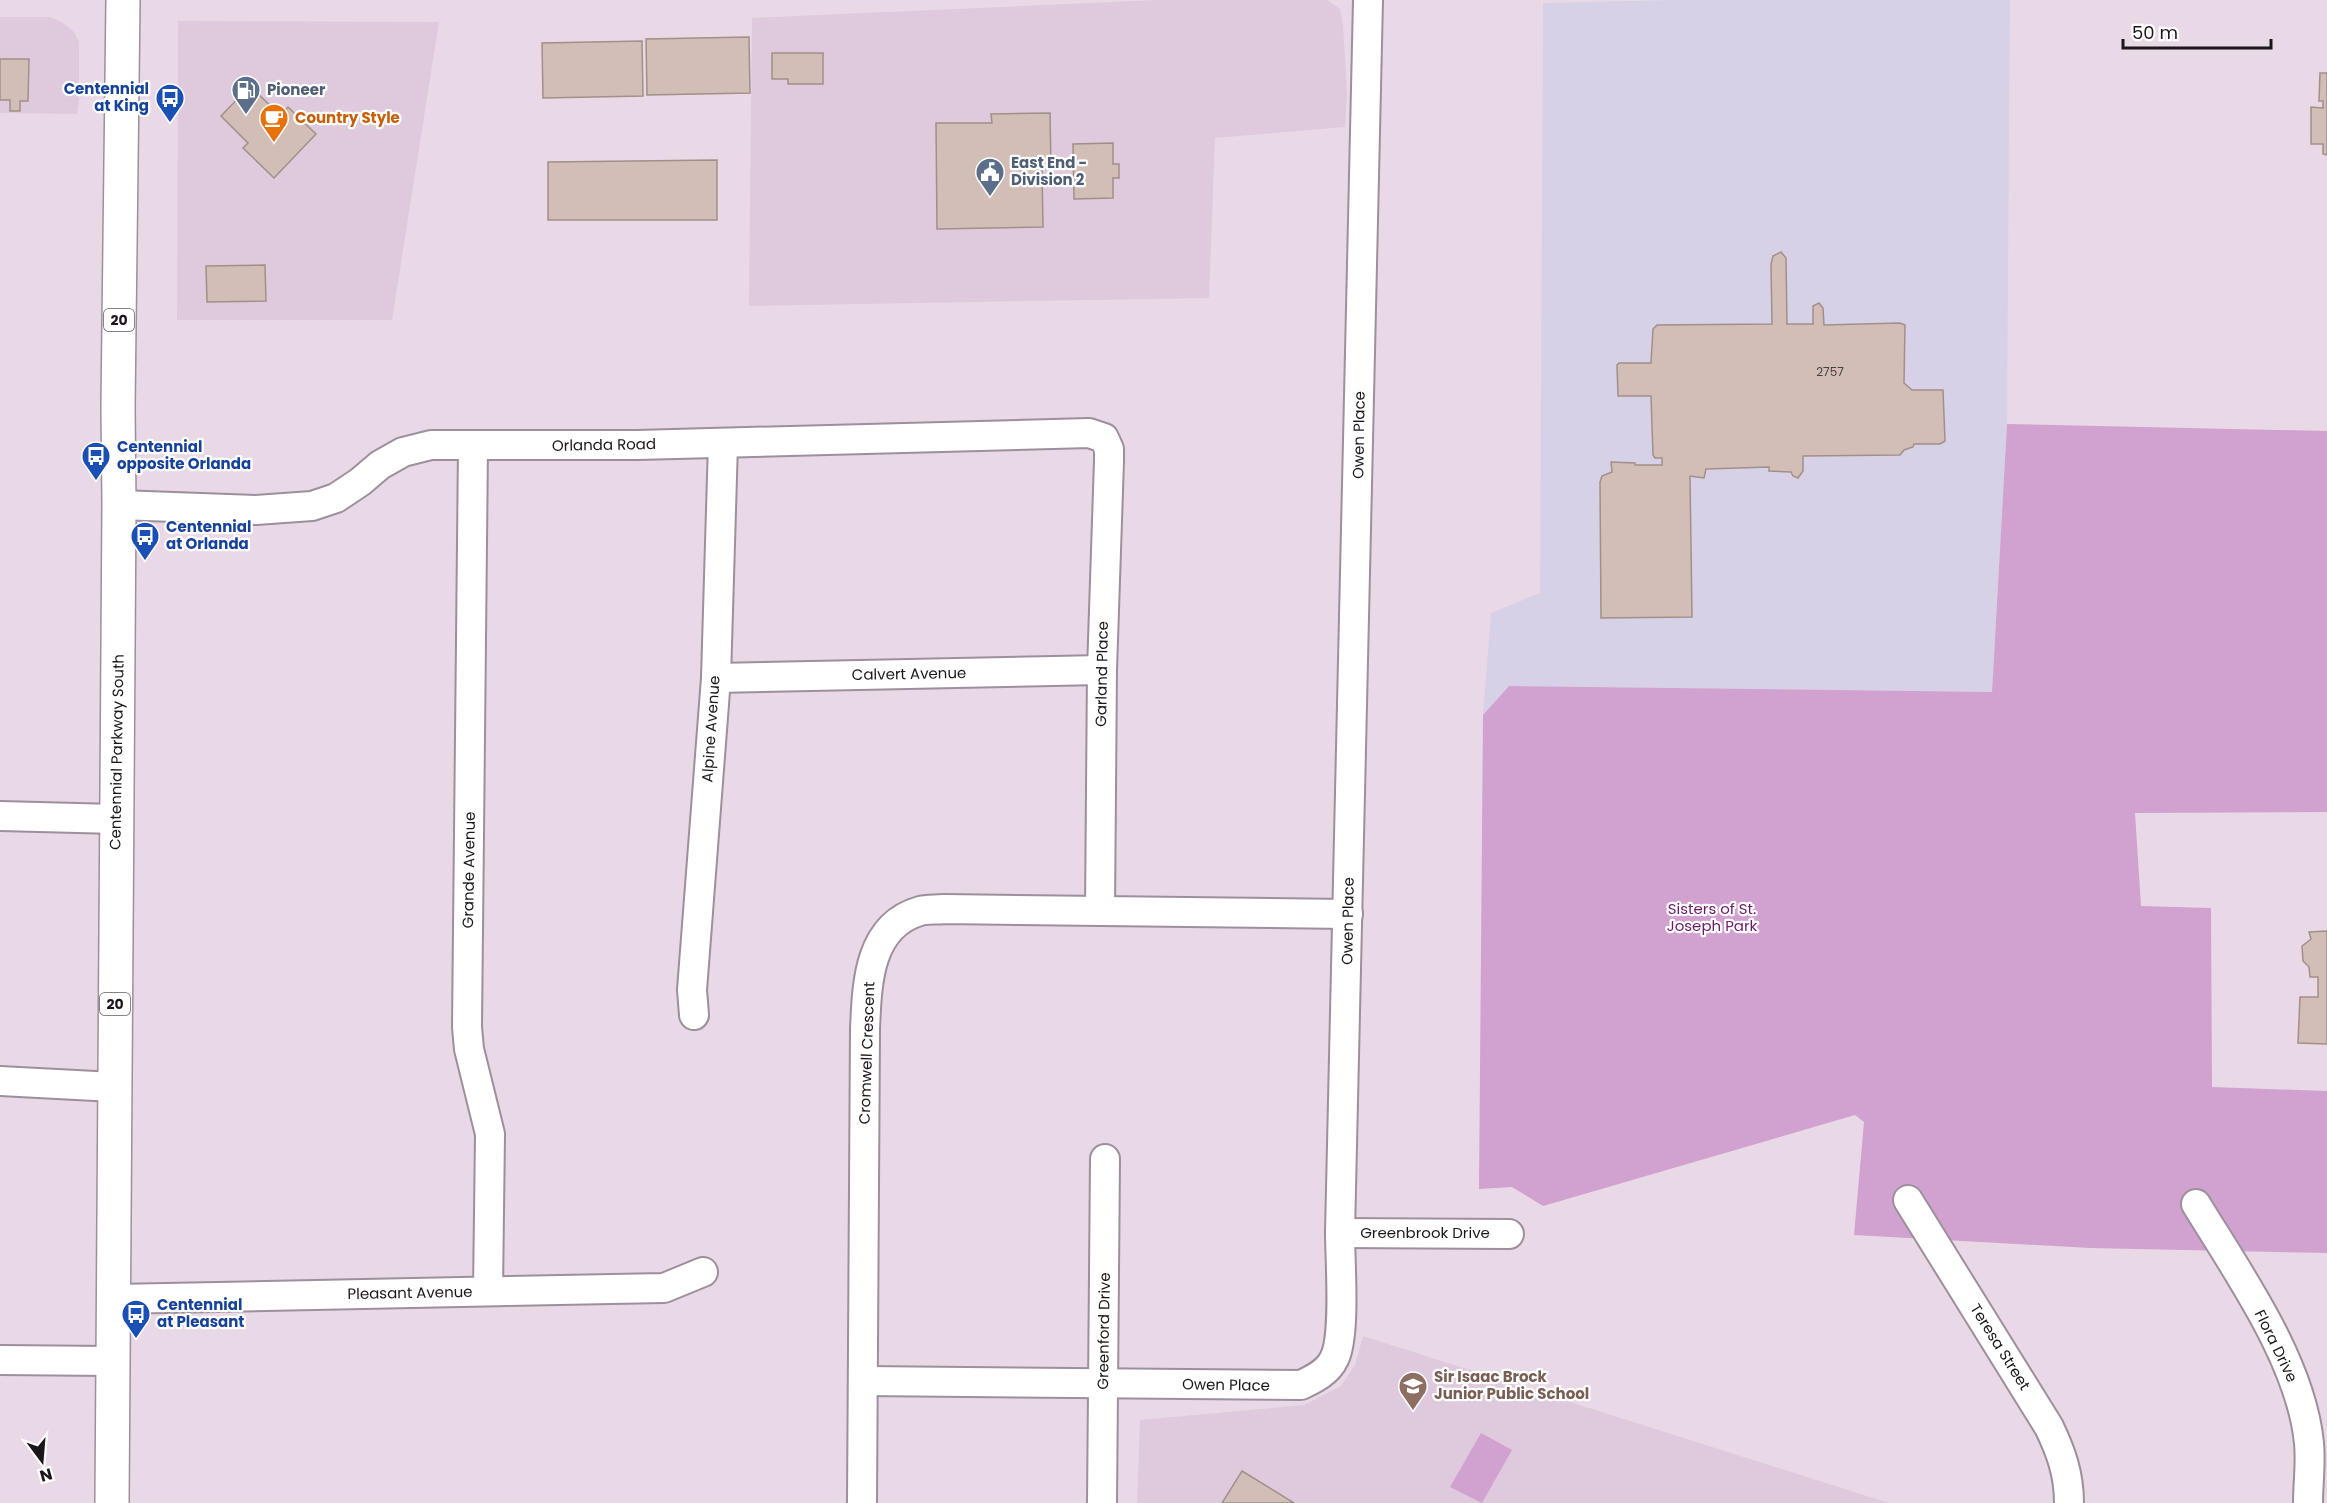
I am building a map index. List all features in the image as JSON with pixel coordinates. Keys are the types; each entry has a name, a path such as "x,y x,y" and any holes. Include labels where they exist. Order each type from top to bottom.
{"main road":[{"name":"Centennial Parkway South","path":"112,1503 111,1361 114,1299 118,407 123,0"}],"street":[{"name":"Owen Place","path":"863,1381 1301,1385 1320,1376 1334,1360 1340,1341 1368,0"},
{"name":"Orlanda Road","path":"119,505 256,510 305,508 336,498 380,465 402,452 431,445 723,443 1081,434 1104,438"},
{"name":"Garland Place","path":"1100,911 1102,670 1109,461 1104,438"},
{"name":"Alpine Avenue","path":"694,1015 692,990 716,678 723,443"},
{"name":"Grande Avenue","path":"473,446 467,1027 469,1049 490,1134 488,1291"},
{"name":"Calvert Avenue","path":"716,678 1102,670"},
{"path":"0,816 116,819"},
{"name":"Cromwell Crescent","path":"862,1503 866,993 879,941 898,922 921,911 944,909 1348,914"},
{"path":"0,1081 114,1087"},
{"name":"Greenford Drive","path":"1102,1503 1105,1159"},
{"name":"Teresa Street","path":"1908,1200 2049,1427 2064,1456 2069,1485 2069,1503"},
{"name":"Flora Drive","path":"2196,1204 2280,1347 2299,1392 2309,1443 2308,1503"},
{"name":"Greenbrook Drive","path":"1341,1233 1509,1234"},
{"name":"Pleasant Avenue","path":"114,1299 664,1288 703,1272"},
{"path":"0,1360 111,1361"}],"shaded area":[{"path":"1157,0 1327,0 1340,9 1343,24 1347,94 1345,127 1215,138 1209,298 749,306 752,18"},
{"path":"1675,0 2010,0 2007,424 1992,692 1510,686 1483,715 1491,613 1540,593 1543,3"},
{"path":"0,17 50,17 62,22 74,32 79,42 77,114 0,113"},
{"path":"178,21 439,22 392,320 177,320"},
{"name":"Sir Isaac Brock Junior Public School","path":"1363,1336 1889,1503 1137,1503 1140,1420 1304,1405 1341,1386 1355,1365"}],"green space":[{"name":"Sisters of St. Joseph Park","path":"2007,424 2327,431 2327,812 2135,813 2141,906 2211,908 2212,1087 2327,1091 2327,1253 2090,1248 1854,1235 1864,1122 1855,1115 1543,1206 1512,1187 1479,1189 1483,715 1509,686 1992,692"},
{"path":"1481,1433 1512,1450 1482,1503 1450,1487"}],"building":[{"path":"749,37 750,93 647,95 646,39"},
{"path":"642,41 643,96 543,98 542,43"},
{"path":"772,53 823,53 823,84 788,84 788,79 772,79"},
{"path":"0,59 29,59 28,101 20,101 20,111 10,111 10,100 0,100"},
{"path":"2320,73 2327,73 2327,155 2323,154 2323,144 2311,144 2311,107 2323,108 2323,101 2319,101"},
{"path":"250,86 280,115 288,107 316,134 274,178 243,148 248,143 221,116"},
{"name":"East End - Division 2","path":"1050,113 1051,169 1042,169 1043,227 937,229 936,123 992,123 991,114"},
{"path":"1113,143 1113,164 1119,164 1119,178 1113,178 1113,198 1074,199 1073,144"},
{"path":"717,160 717,220 548,220 548,162"},
{"path":"1781,252 1786,258 1787,324 1813,324 1813,306 1819,303 1823,308 1824,325 1900,323 1905,325 1904,383 1912,390 1943,390 1945,441 1940,444 1914,444 1900,455 1803,456 1803,471 1798,478 1791,472 1769,471 1769,467 1706,469 1704,478 1690,476 1692,617 1601,618 1600,482 1602,476 1612,472 1611,462 1662,465 1662,458 1655,458 1653,455 1651,396 1618,396 1617,365 1619,363 1651,363 1653,329 1657,325 1772,324 1771,264 1773,256"},
{"path":"265,265 266,301 207,302 206,266"},
{"path":"2327,931 2327,1044 2298,1043 2300,997 2318,997 2318,977 2310,977 2309,967 2303,961 2302,946 2311,939 2309,932"},
{"path":"1242,1471 1294,1503 1222,1503"}],"place":[{"name":"Pioneer","path":"246,116"},
{"name":"Centennial at King","path":"170,124"},
{"name":"Country Style","path":"274,144"},
{"name":"East End - Division 2","path":"990,198"},
{"name":"Centennial opposite Orlanda","path":"96,482"},
{"name":"Centennial at Orlanda","path":"145,562"},
{"name":"Centennial at Pleasant","path":"136,1340"},
{"name":"Sir Isaac Brock Junior Public School","path":"1413,1412"}]}
